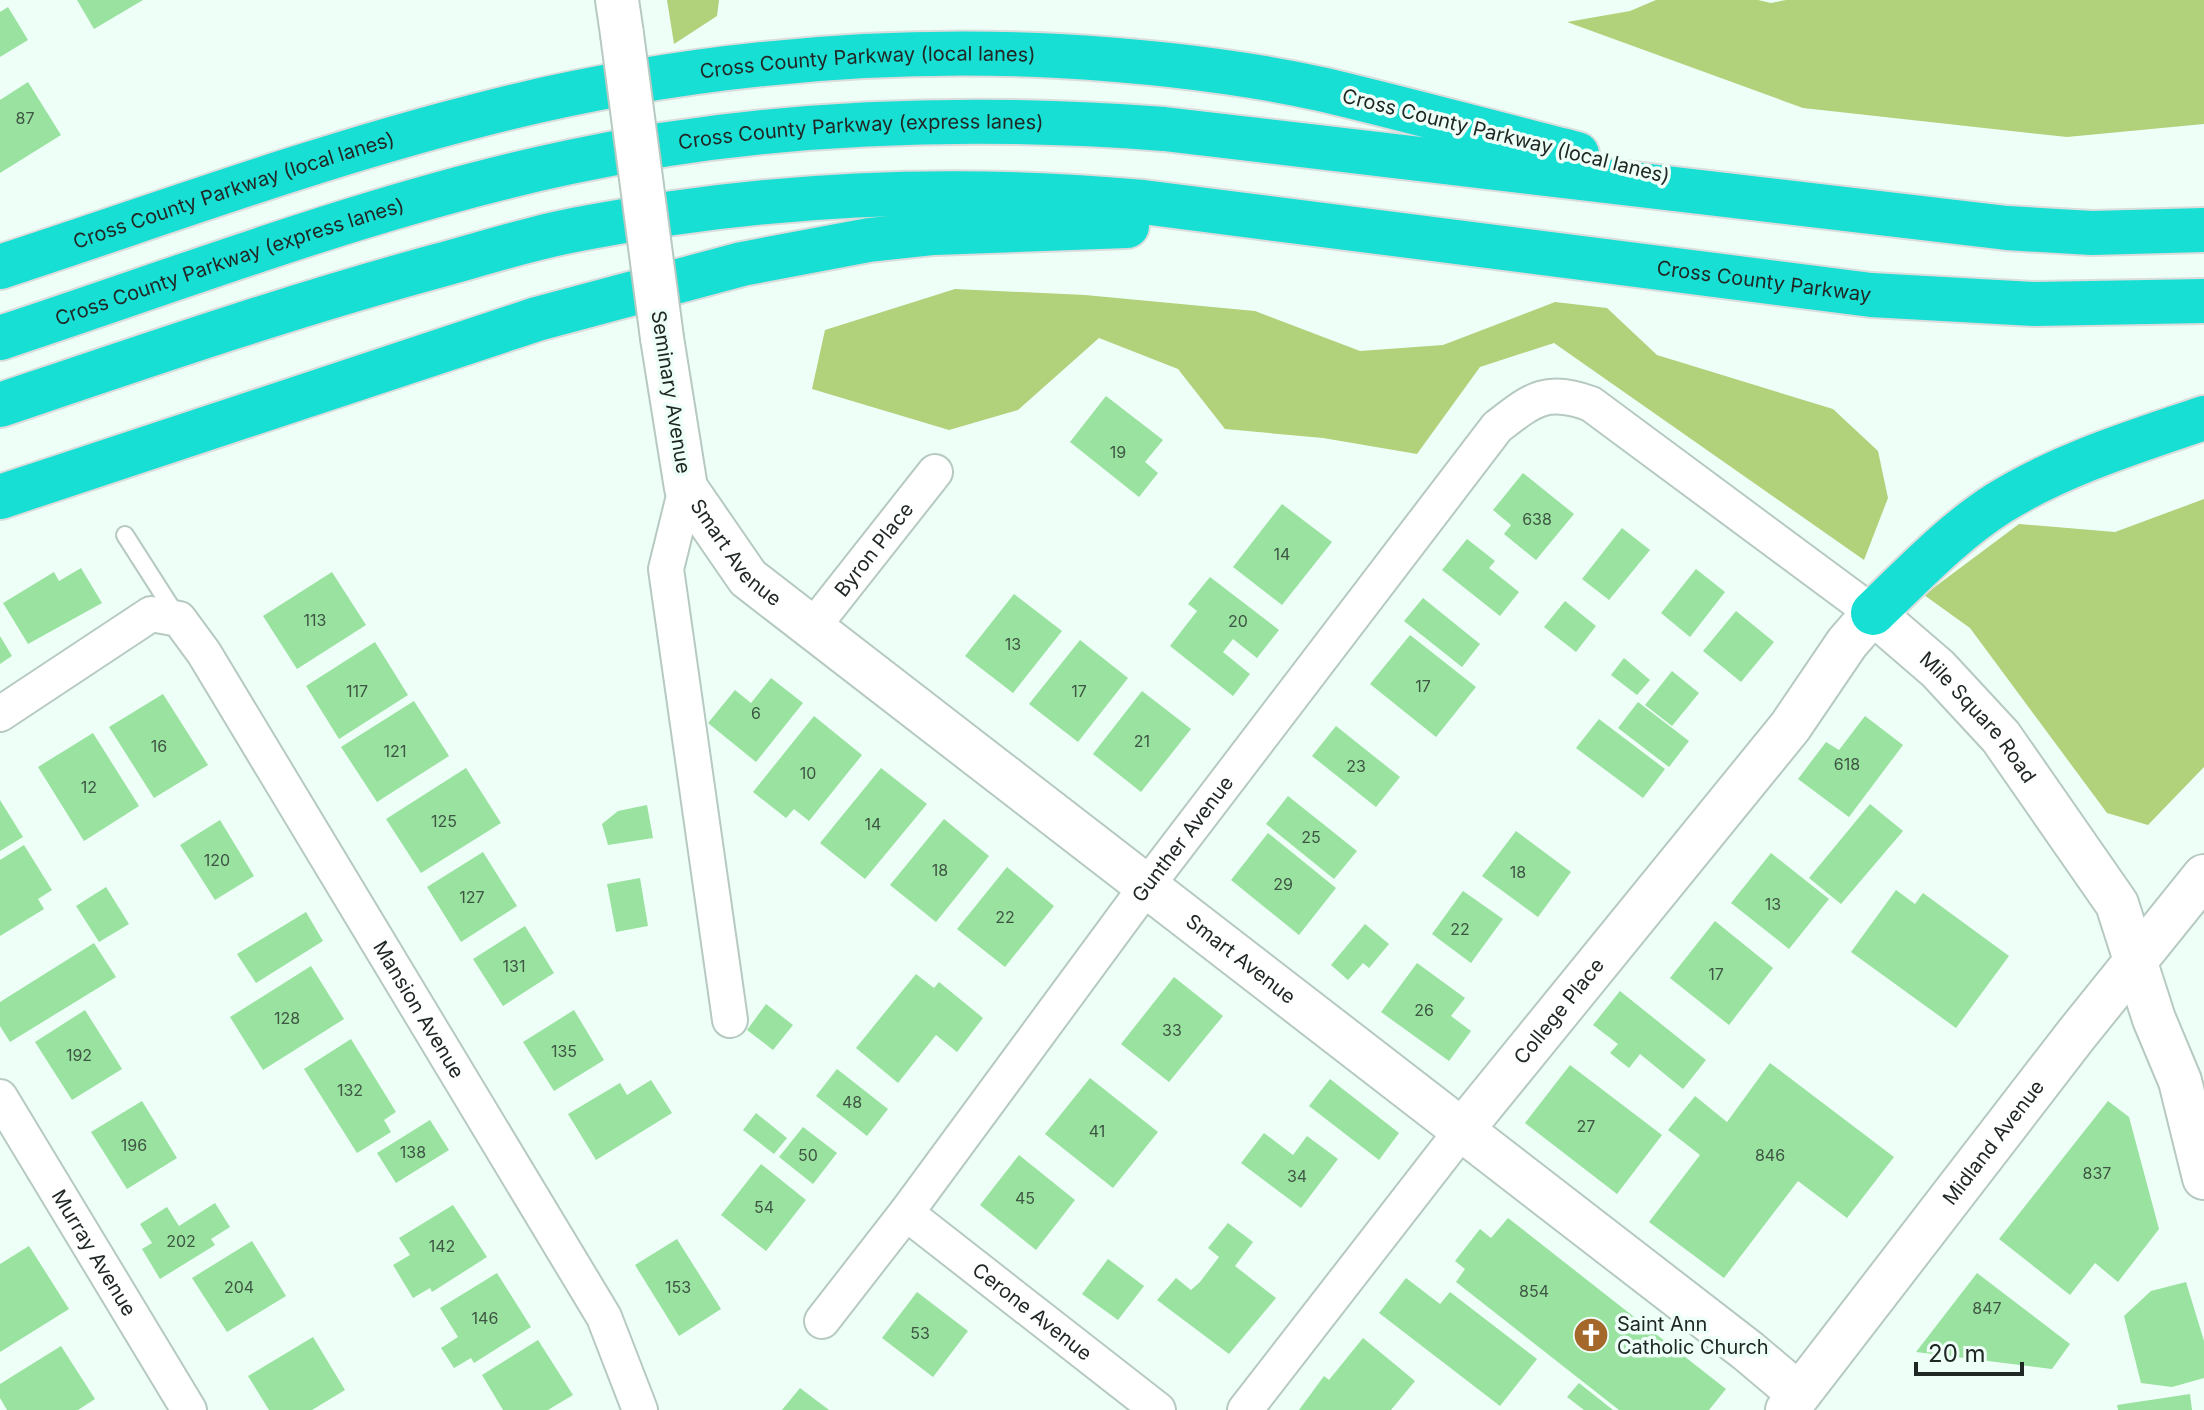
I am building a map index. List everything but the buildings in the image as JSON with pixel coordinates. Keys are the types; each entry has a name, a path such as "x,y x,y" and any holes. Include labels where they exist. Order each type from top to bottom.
{"highway":[{"name":"Cross County Parkway (local lanes)","path":"0,267 346,153 474,116 669,78 876,56 1061,56 1321,89 1746,197"},
{"name":"Cross County Parkway (express lanes)","path":"0,338 383,213 497,180 572,162 770,130 964,119 1098,124 1746,197"},
{"path":"0,405 219,331 406,274 587,227 701,208 857,194 1028,193 1143,202 1325,226"},
{"path":"1746,197 2007,228 2092,233 2204,230"},
{"path":"0,497 537,319 804,250 869,240 1000,228 1325,226"},
{"name":"Cross County Parkway","path":"1325,226 1871,295 2034,304 2204,301"},
{"path":"1873,613 1932,555 1999,503 2076,464 2204,418"}],"street":[{"name":"Seminary Avenue","path":"620,17 662,338 686,488 666,569 730,1020"},
{"name":"Mile Square Road","path":"1570,396 1591,404 1873,613 1971,702 2028,772 2117,904 2180,1081 2204,1178"},
{"name":"Gunther Avenue","path":"822,1321 906,1213 1146,887 1497,427 1534,398 1570,396"},
{"name":"Byron Place","path":"812,628 935,472"},
{"name":"Smart Avenue","path":"686,488 748,578 1463,1129 1800,1405"},
{"name":"College Place","path":"1245,1410 1463,1129 1790,727 1847,643 1873,613"},
{"path":"0,714 151,614 179,619"},
{"name":"Mansion Avenue","path":"179,619 204,653 604,1317 640,1410"},
{"name":"Midland Avenue","path":"1800,1405 2135,961 2204,876"},
{"name":"Murray Avenue","path":"0,1097 189,1410"},
{"name":"Cerone Avenue","path":"906,1213 1158,1410"}],"lane":[{"path":"125,535 179,619"}],"green space":[{"path":"667,0 719,0 717,16 674,44"},
{"path":"1656,0 1758,0 1771,3 1786,0 2204,0 2204,124 2067,137 1803,108 1567,22 1630,11"},
{"path":"955,289 1085,295 1255,311 1360,351 1443,345 1555,302 1607,308 1657,355 1833,409 1878,451 1888,498 1864,560 1554,343 1480,367 1417,454 1323,438 1225,429 1178,369 1099,338 1018,410 949,430 812,389 825,330"},
{"path":"2204,499 2204,767 2148,825 2107,813 1970,628 1924,595 2019,524 2115,532"}],"place":[{"name":"Saint Ann Catholic Church","path":"1591,1335"}]}
